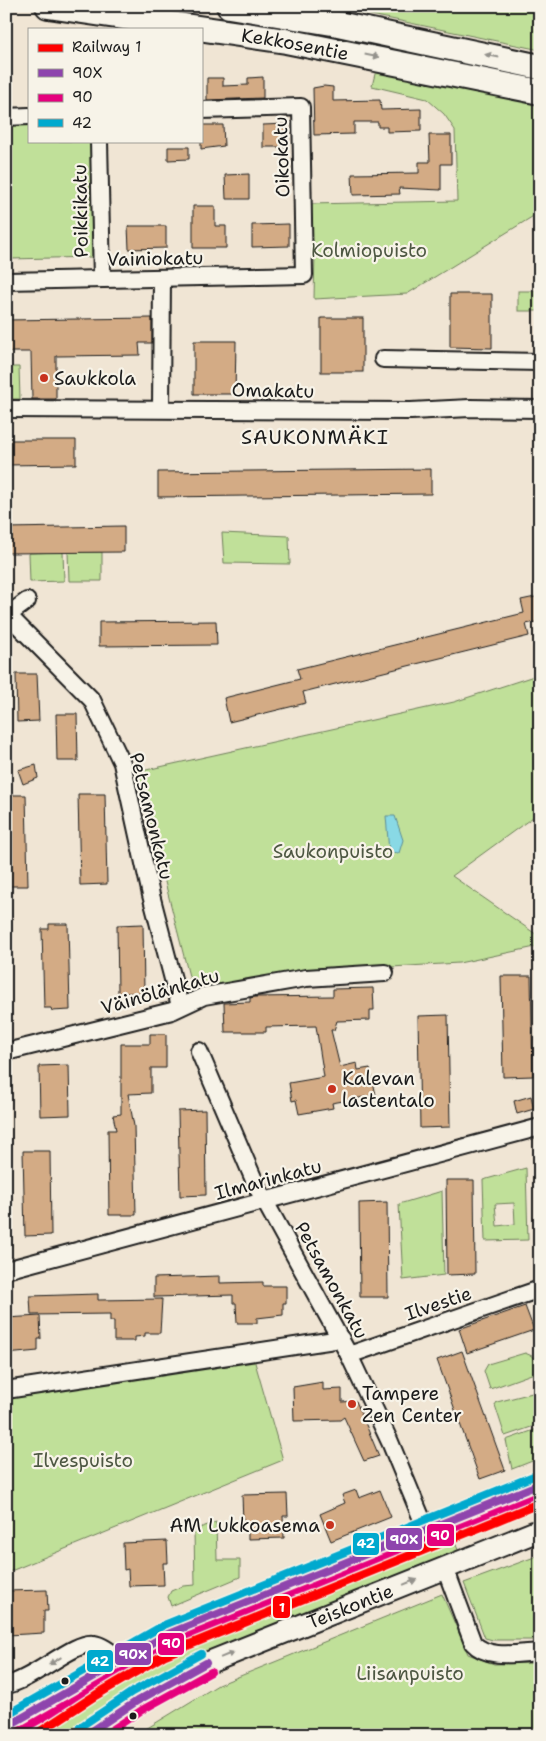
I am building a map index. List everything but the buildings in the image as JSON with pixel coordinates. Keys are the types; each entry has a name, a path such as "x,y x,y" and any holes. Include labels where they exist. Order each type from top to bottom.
{"highway":[{"name":"Kekkosentie","path":"48,6 286,40 540,92"},
{"name":"Kekkosentie","path":"229,6 338,24 540,67"}],"main road":[{"path":"11,1730 122,1660 176,1631 540,1484"},
{"name":"Teiskontie","path":"86,1735 137,1701 195,1668 540,1530"}],"street":[{"name":"Oikokatu","path":"202,110 301,107 304,275"},
{"path":"6,117 28,116"},
{"name":"Poikkikatu","path":"99,142 102,279"},
{"name":"Vainiokatu","path":"6,281 304,275"},
{"path":"161,408 162,278"},
{"path":"383,359 540,362"},
{"name":"Omakatu","path":"6,408 411,411 470,408 540,409"},
{"path":"7,614 27,601"},
{"name":"Petsamonkatu","path":"7,614 92,700 122,763 151,896 180,1006"},
{"name":"Väinölänkatu","path":"6,1052 163,1013 204,996 306,978 385,973"},
{"name":"Petsamonkatu","path":"199,1051 265,1201 350,1354 390,1442 426,1530"},
{"name":"Ilmarinkatu","path":"6,1270 540,1126"},
{"name":"Ilvestie","path":"350,1354 540,1289"},
{"path":"6,1390 341,1339"},
{"path":"445,1568 473,1643 477,1648 484,1653 492,1654 540,1652"},
{"path":"6,1685 27,1678 70,1652 90,1644 99,1646 122,1660"}],"green space":[{"path":"328,6 540,6 540,50"},
{"name":"Kolmiopuisto","path":"376,70 540,105 540,212 407,294 314,299 315,252 310,247 309,204 457,201 455,130 444,114 427,99 372,86"},
{"path":"10,123 28,123 28,142 91,142 92,257 11,259"},
{"path":"518,291 540,291 540,311 518,311"},
{"path":"6,367 19,367 20,399 6,399"},
{"path":"222,533 289,536 290,564 224,563"},
{"path":"63,552 64,581 30,582 29,553"},
{"path":"68,552 102,552 102,581 69,581"},
{"name":"Saukonpuisto","path":"540,674 540,812 452,876 540,937 540,946 459,963 307,972 197,991 192,988 137,772 454,702"},
{"path":"526,1168 528,1240 485,1241 483,1180","holes":["514,1203 515,1224 497,1226 495,1204"]},
{"path":"442,1191 444,1275 403,1280 399,1204"},
{"path":"525,1353 532,1356 539,1368 537,1372 490,1389 484,1371 488,1364"},
{"name":"Ilvespuisto","path":"254,1359 283,1460 6,1573 6,1396"},
{"path":"540,1391 540,1424 505,1436 495,1405 497,1402"},
{"path":"540,1428 540,1458 512,1469 506,1440"},
{"path":"216,1522 217,1560 240,1560 240,1577 171,1606 168,1597 171,1591 183,1586 195,1585 194,1530"},
{"path":"449,1529 459,1552 172,1669 67,1735 51,1735 39,1721 136,1658"},
{"path":"540,1555 540,1640 493,1640 485,1638 464,1583"},
{"name":"Liisanpuisto","path":"442,1594 468,1654 494,1664 540,1663 540,1735 136,1735 218,1685"}],"water":[{"path":"386,816 395,816 403,840 399,853 389,852"}],"rail line":[{"name":"1","path":"35,1735 96,1695 164,1655 540,1503"}],"transit line":[{"name":"42","path":"6,1715 164,1625 536,1475"},
{"name":"90X","path":"6,1727 168,1634 540,1484"},
{"name":"90","path":"13,1735 172,1643 540,1495"},
{"name":"42","path":"80,1727 132,1692 201,1654"},
{"name":"90X","path":"86,1735 137,1701 206,1663"},
{"name":"90","path":"104,1735 142,1710 211,1672"}],"place":[{"name":"Saukkola","path":"44,378"},
{"name":"Kalevan lastentalo","path":"332,1089"},
{"name":"Tampere Zen Center","path":"352,1404"},
{"name":"AM Lukkoasema","path":"330,1525"}],"district":[{"name":"SAUKONMÄKI","path":"315,437"}]}
